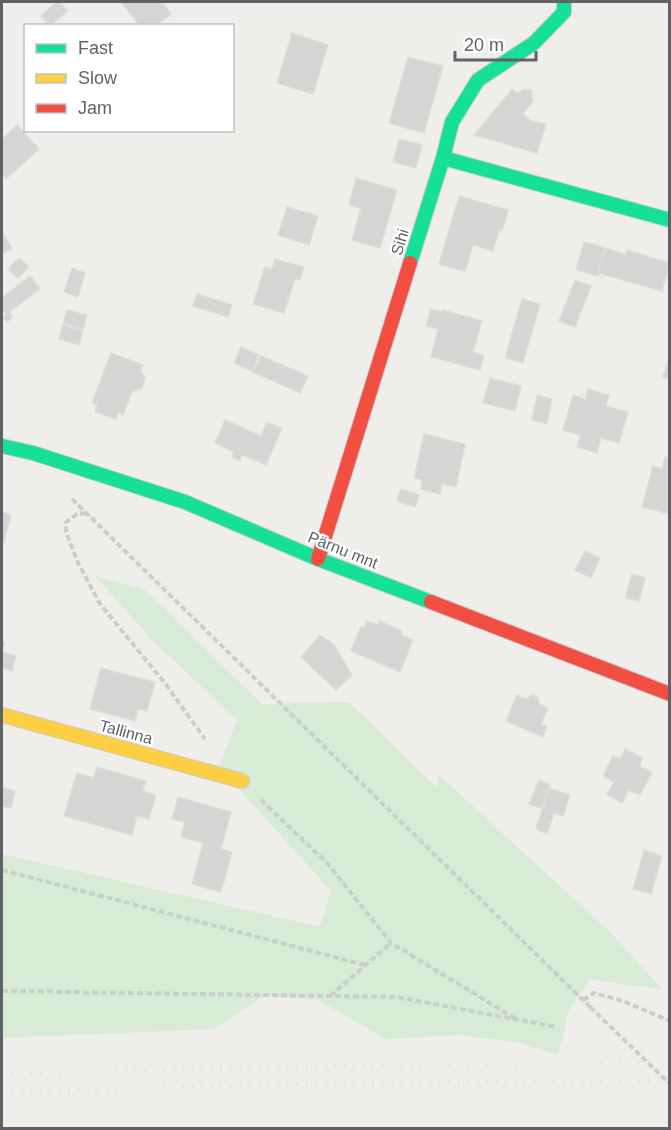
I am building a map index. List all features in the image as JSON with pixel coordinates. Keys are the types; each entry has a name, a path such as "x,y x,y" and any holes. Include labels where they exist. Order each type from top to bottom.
{"street":[{"name":"Sihi","path":"318,559 443,158 452,122 478,80 534,43 564,12 564,2"},
{"path":"443,158 669,220"},
{"name":"Pärnu mnt","path":"2,446 33,453 185,502 318,559 669,694"},
{"name":"Tallinna","path":"2,716 242,781"}],"path":[{"path":"71,498 669,1084"},
{"path":"87,513 77,514 66,522 66,532 78,563 100,604 151,664 196,729 212,746"},
{"path":"242,781 328,864 391,943 516,1019"},
{"path":"2,870 364,965"},
{"path":"330,996 391,943"},
{"path":"2,991 396,997 558,1027"},
{"path":"583,1000 594,993 633,1005 669,1021"}],"green space":[{"path":"95,576 145,590 262,704 349,702 437,788 439,775 610,932 663,990 590,979 569,1010 558,1055 517,1042 459,1035 386,1039 318,1000 264,996 214,1029 2,1038 2,854 320,927 331,891 219,767 237,720 152,640"}],"building":[{"path":"56,2 68,11 52,24 48,24 41,16"},
{"path":"121,2 162,2 171,14 158,24 138,24"},
{"path":"292,33 328,45 313,94 277,83"},
{"path":"408,57 443,66 424,133 389,123"},
{"path":"512,89 518,93 525,89 531,90 533,101 523,114 531,121 546,124 537,153 474,135"},
{"path":"17,125 39,149 6,179 2,174 2,139"},
{"path":"399,139 422,145 416,168 393,162"},
{"path":"356,178 397,190 380,248 352,240 361,208 349,205"},
{"path":"459,196 508,210 493,251 473,245 465,272 439,264"},
{"path":"287,207 318,216 309,245 278,235"},
{"path":"2,233 12,248 2,254"},
{"path":"584,242 606,248 598,276 576,270"},
{"path":"606,248 626,255 627,250 670,263 662,291 598,273"},
{"path":"19,258 29,267 18,278 8,269"},
{"path":"275,259 304,267 300,280 295,279 284,313 253,304 265,267 272,269"},
{"path":"72,268 85,273 78,297 64,292"},
{"path":"30,276 40,289 9,312 13,317 7,322 3,317 6,314 2,309 2,298"},
{"path":"575,280 591,286 575,327 559,321"},
{"path":"197,294 232,305 228,317 193,306"},
{"path":"522,299 540,304 523,363 505,358"},
{"path":"431,309 482,321 473,352 484,355 480,370 431,357 438,329 426,326"},
{"path":"67,310 87,315 83,329 63,323"},
{"path":"63,325 83,330 79,345 59,339"},
{"path":"241,347 259,355 252,371 234,363"},
{"path":"111,353 143,365 141,371 145,378 142,388 132,392 123,415 118,413 116,419 95,412 97,405 92,403"},
{"path":"670,355 670,379 663,377"},
{"path":"261,356 308,376 300,393 253,372"},
{"path":"490,378 521,386 515,411 483,403"},
{"path":"588,389 609,395 606,406 628,412 619,443 601,438 597,453 577,447 580,435 563,430 573,395 585,399"},
{"path":"537,395 552,399 547,424 532,420"},
{"path":"225,420 261,436 267,422 282,428 266,465 242,455 240,461 232,457 234,452 215,443"},
{"path":"424,434 465,444 456,487 442,484 440,494 421,489 422,480 414,478"},
{"path":"665,457 670,458 670,514 642,507 653,466 662,469"},
{"path":"401,489 419,495 415,507 397,501"},
{"path":"2,512 11,515 2,549"},
{"path":"585,551 600,558 591,578 575,570"},
{"path":"632,574 645,578 639,601 625,598"},
{"path":"367,621 378,625 379,621 402,631 401,635 413,640 400,672 351,651 361,626 364,628"},
{"path":"320,635 334,645 352,675 336,690 301,657"},
{"path":"2,652 16,656 12,671 2,668"},
{"path":"101,668 155,682 147,711 138,709 135,721 90,709"},
{"path":"532,694 538,697 539,704 548,708 541,724 547,727 543,737 506,721 517,695 527,699"},
{"path":"625,749 643,758 639,766 652,772 640,795 628,790 622,803 607,795 614,782 603,776 613,756 620,759"},
{"path":"97,767 146,781 143,791 156,795 149,819 137,816 132,835 64,816 77,773 93,778"},
{"path":"539,780 550,784 541,808 529,804"},
{"path":"2,787 15,791 11,808 2,806"},
{"path":"549,788 570,795 563,816 554,813 547,834 536,829"},
{"path":"178,797 231,812 221,849 232,852 221,892 192,884 203,843 181,837 185,822 172,819"},
{"path":"644,850 662,856 651,894 633,889"}],"railway":[{"path":"2,1074 322,1066 670,1063"},
{"path":"2,1092 326,1083 670,1081"}],"traffic: fast":[{"path":"410,263 452,122 478,80 534,43 564,12 564,2"},
{"path":"443,158 670,220"},
{"path":"2,446 33,453 185,502 318,559 431,602"}],"traffic: slow":[{"path":"2,715 242,781"}],"traffic: jam":[{"path":"318,559 410,263"},
{"path":"431,602 670,694"}]}
